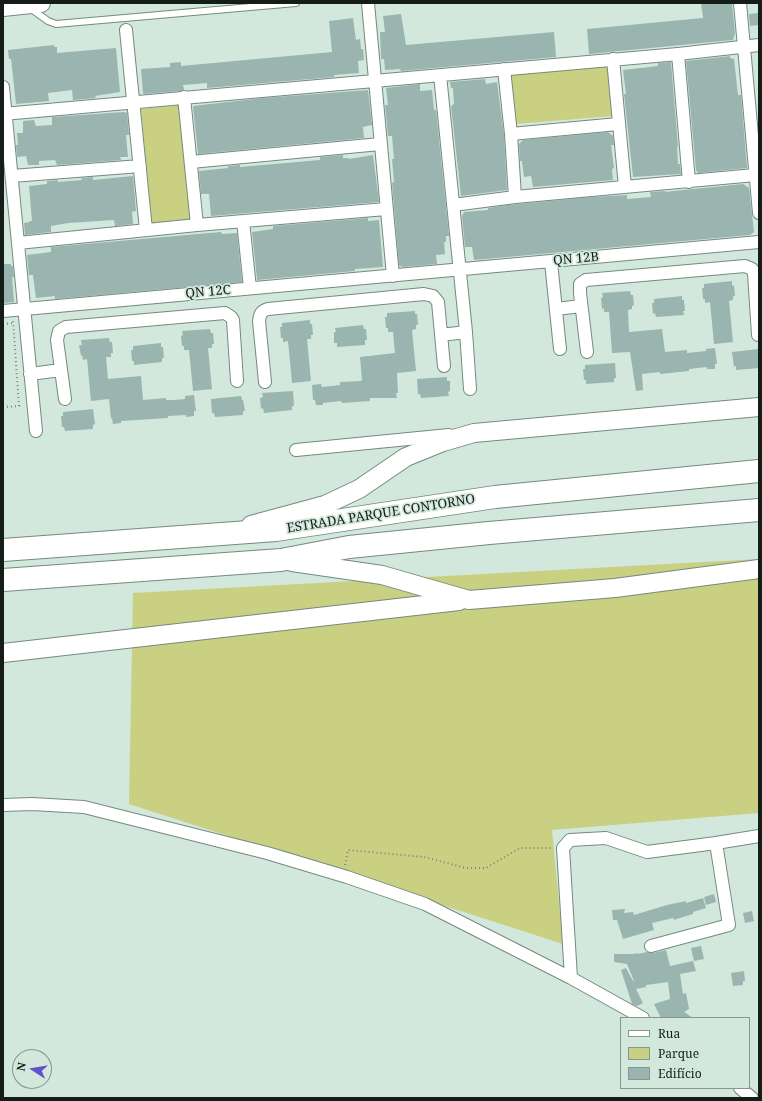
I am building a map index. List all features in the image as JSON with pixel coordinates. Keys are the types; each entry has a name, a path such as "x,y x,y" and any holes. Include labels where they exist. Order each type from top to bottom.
{"highway":[{"name":"ESTRADA PARQUE CONTORNO","path":"3,550 276,530 495,497 680,477 759,471"},
{"path":"3,580 281,560 357,546 759,510"},
{"path":"33,547 46,549 52,553 55,558 53,565 48,570 34,577"}],"main road":[{"path":"3,6 33,4"},
{"path":"214,534 289,516 325,505 358,489 406,457 443,442 474,433 759,407"},
{"path":"281,560 382,575 469,600"},
{"path":"3,653 469,600 615,588 759,569"}],"street":[{"path":"368,3 393,276"},
{"path":"740,3 759,213"},
{"path":"126,30 146,230"},
{"path":"4,114 678,54 759,45"},
{"path":"678,54 689,182"},
{"path":"613,59 625,187"},
{"path":"504,69 511,134 515,197"},
{"path":"440,75 466,332 470,389"},
{"path":"3,87 4,114 12,176 18,243 13,310 30,374 36,431"},
{"path":"184,97 197,225"},
{"path":"511,134 618,124"},
{"path":"191,162 380,144"},
{"path":"12,176 140,166"},
{"path":"453,205 515,197 755,175"},
{"path":"18,243 197,225 386,209"},
{"path":"244,221 250,288"},
{"name":"QN 12B","path":"393,276 759,242"},
{"path":"551,262 560,349"},
{"path":"587,352 580,287 582,282 586,280 745,266 752,269 754,273 758,335"},
{"name":"QN 12C","path":"13,310 393,276"},
{"path":"265,382 258,321 259,314 268,309 430,295 436,298 438,302 444,366"},
{"path":"556,308 581,306"},
{"path":"64,398 57,340 59,331 62,328 225,314 233,320 238,381"},
{"path":"441,335 466,332"},
{"path":"30,374 61,370"},
{"path":"296,450 474,433"},
{"path":"3,805 32,804 84,807 267,853 343,876 425,904 571,978 641,1017"},
{"path":"571,978 563,848 570,840 606,838 647,852 759,836"},
{"path":"651,946 729,925 716,843"},
{"path":"741,1089 752,1098"}],"lane":[{"path":"33,4 40,16 56,24 296,3"}],"path":[{"path":"3,407 19,406 13,310"},
{"path":"343,876 348,850 424,857 466,868 486,868 520,848 563,848"}],"green space":[{"path":"609,66 613,116 515,124 511,75"},
{"path":"182,105 194,219 152,223 141,109"},
{"path":"759,559 759,813 552,830 563,944 129,804 133,593"}],"building":[{"path":"701,3 732,3 735,33 733,40 589,54 587,29 703,18"},
{"path":"759,13 759,25 750,26 749,14"},
{"path":"401,14 406,45 554,32 556,57 401,71 400,69 385,70 384,59 381,59 380,32 385,32 383,16"},
{"path":"353,18 356,40 360,39 361,49 363,49 364,60 358,61 359,73 334,75 334,77 207,88 207,83 183,85 184,90 180,91 143,93 141,69 170,67 170,63 181,62 181,66 332,52 329,21"},
{"path":"54,45 54,47 57,47 57,53 116,48 120,92 95,96 96,98 73,100 72,90 48,93 49,101 16,104 11,59 9,59 8,50"},
{"path":"730,56 730,58 734,59 738,95 741,95 747,168 698,173 696,170 686,61"},
{"path":"671,62 678,164 680,164 681,174 633,177 624,94 626,94 623,70 658,66 658,63"},
{"path":"485,79 486,84 497,82 504,135 507,190 461,196 451,106 454,104 453,88 451,88 450,82"},
{"path":"420,84 420,91 432,90 434,110 436,110 449,236 446,236 446,242 444,242 445,254 436,255 437,264 402,267 399,265 392,183 394,182 392,159 394,159 392,136 388,136 385,105 388,105 386,88"},
{"path":"368,90 372,125 363,127 364,138 198,154 193,106 263,98"},
{"path":"127,113 129,134 126,135 128,157 120,157 121,160 57,165 55,160 39,161 39,165 28,165 26,156 17,157 17,133 23,133 23,121 34,120 36,126 52,125 52,117"},
{"path":"608,132 613,136 614,145 611,145 614,168 612,169 613,180 533,187 531,176 524,177 522,161 520,161 519,144 523,140"},
{"path":"343,155 343,158 349,159 373,155 379,202 211,216 209,194 201,194 199,171 228,168 228,166 240,165 240,167 320,160 320,157"},
{"path":"133,176 136,211 132,212 133,224 115,226 114,220 68,223 51,226 51,232 25,235 24,223 32,221 29,186 47,184 47,181 58,180 58,182 82,180 81,178 93,177 93,180"},
{"path":"743,184 749,188 754,232 750,235 474,260 472,247 465,247 462,216 464,212 488,210 488,208 508,205 592,197 627,195 627,199 651,197 650,192"},
{"path":"368,218 368,221 379,220 383,267 257,280 252,232 273,229 273,226"},
{"path":"221,232 222,234 237,233 242,282 55,299 55,296 36,298 33,275 29,275 27,255 51,252 51,247"},
{"path":"3,264 11,264 11,266 13,266 14,277 12,277 14,302 3,303"},
{"path":"732,281 735,296 733,296 733,300 729,301 733,342 714,344 710,302 705,303 702,288 704,288 704,284"},
{"path":"630,291 631,295 633,295 634,305 632,306 632,309 628,310 629,332 662,329 665,352 687,350 687,353 706,351 706,349 715,348 717,364 715,364 715,369 707,369 707,367 689,369 689,371 642,374 643,390 636,391 630,352 612,353 609,312 604,312 604,308 602,309 601,298 603,297 602,293"},
{"path":"682,296 682,300 684,300 684,315 656,317 655,313 653,314 652,303 654,303 654,299"},
{"path":"415,311 415,314 417,314 418,325 416,325 416,329 412,330 416,371 397,373 397,398 370,398 370,401 342,403 341,401 316,405 315,400 313,400 312,385 321,384 322,387 340,385 340,382 361,381 360,357 395,353 393,332 388,332 388,328 386,328 385,317 387,317 387,313"},
{"path":"310,320 313,335 311,335 311,339 307,339 311,381 292,383 288,341 283,342 280,327 282,327 282,323"},
{"path":"363,325 364,329 366,329 367,340 365,340 365,345 337,347 337,343 334,343 334,332 336,332 335,328"},
{"path":"210,329 211,333 213,333 214,344 212,344 212,348 208,348 212,389 193,391 189,350 184,350 184,346 182,346 182,331"},
{"path":"109,338 110,342 112,342 113,353 111,353 111,357 106,357 108,379 141,376 143,400 166,398 166,400 185,399 185,396 194,395 196,411 194,411 194,416 168,416 168,418 121,421 121,423 113,424 109,399 91,401 87,359 83,360 79,345 82,345 81,340"},
{"path":"161,343 164,358 162,358 162,362 134,365 131,350 133,350 133,346"},
{"path":"759,349 759,368 736,370 736,366 734,367 732,352"},
{"path":"615,363 616,378 614,378 614,382 586,384 583,369 585,369 585,365"},
{"path":"447,377 447,381 450,381 450,391 448,392 449,396 421,398 420,394 418,394 417,379"},
{"path":"293,391 294,406 292,406 292,410 264,413 263,408 261,409 260,398 263,397 262,393"},
{"path":"241,396 245,411 243,411 243,415 215,417 214,413 212,413 211,399"},
{"path":"93,409 95,424 93,425 93,429 65,431 64,427 62,427 61,416 63,416 63,412"},
{"path":"714,894 716,902 706,905 704,897"},
{"path":"703,898 706,908 674,920 673,918 652,923 654,930 623,939 617,920 613,920 612,910 625,909 624,913 633,912 634,915 667,905 686,901 686,903"},
{"path":"752,911 754,921 745,923 743,913"},
{"path":"701,946 704,959 694,961 691,948"},
{"path":"666,950 670,966 693,961 696,971 680,974 683,994 686,993 689,1009 684,1012 692,1017 660,1017 654,1004 670,999 668,982 646,985 646,987 636,989 643,1003 637,1006 632,1004 621,970 626,968 634,981 627,964 614,962 614,954 653,953"},
{"path":"744,971 745,981 743,981 743,985 733,986 731,973"}]}
